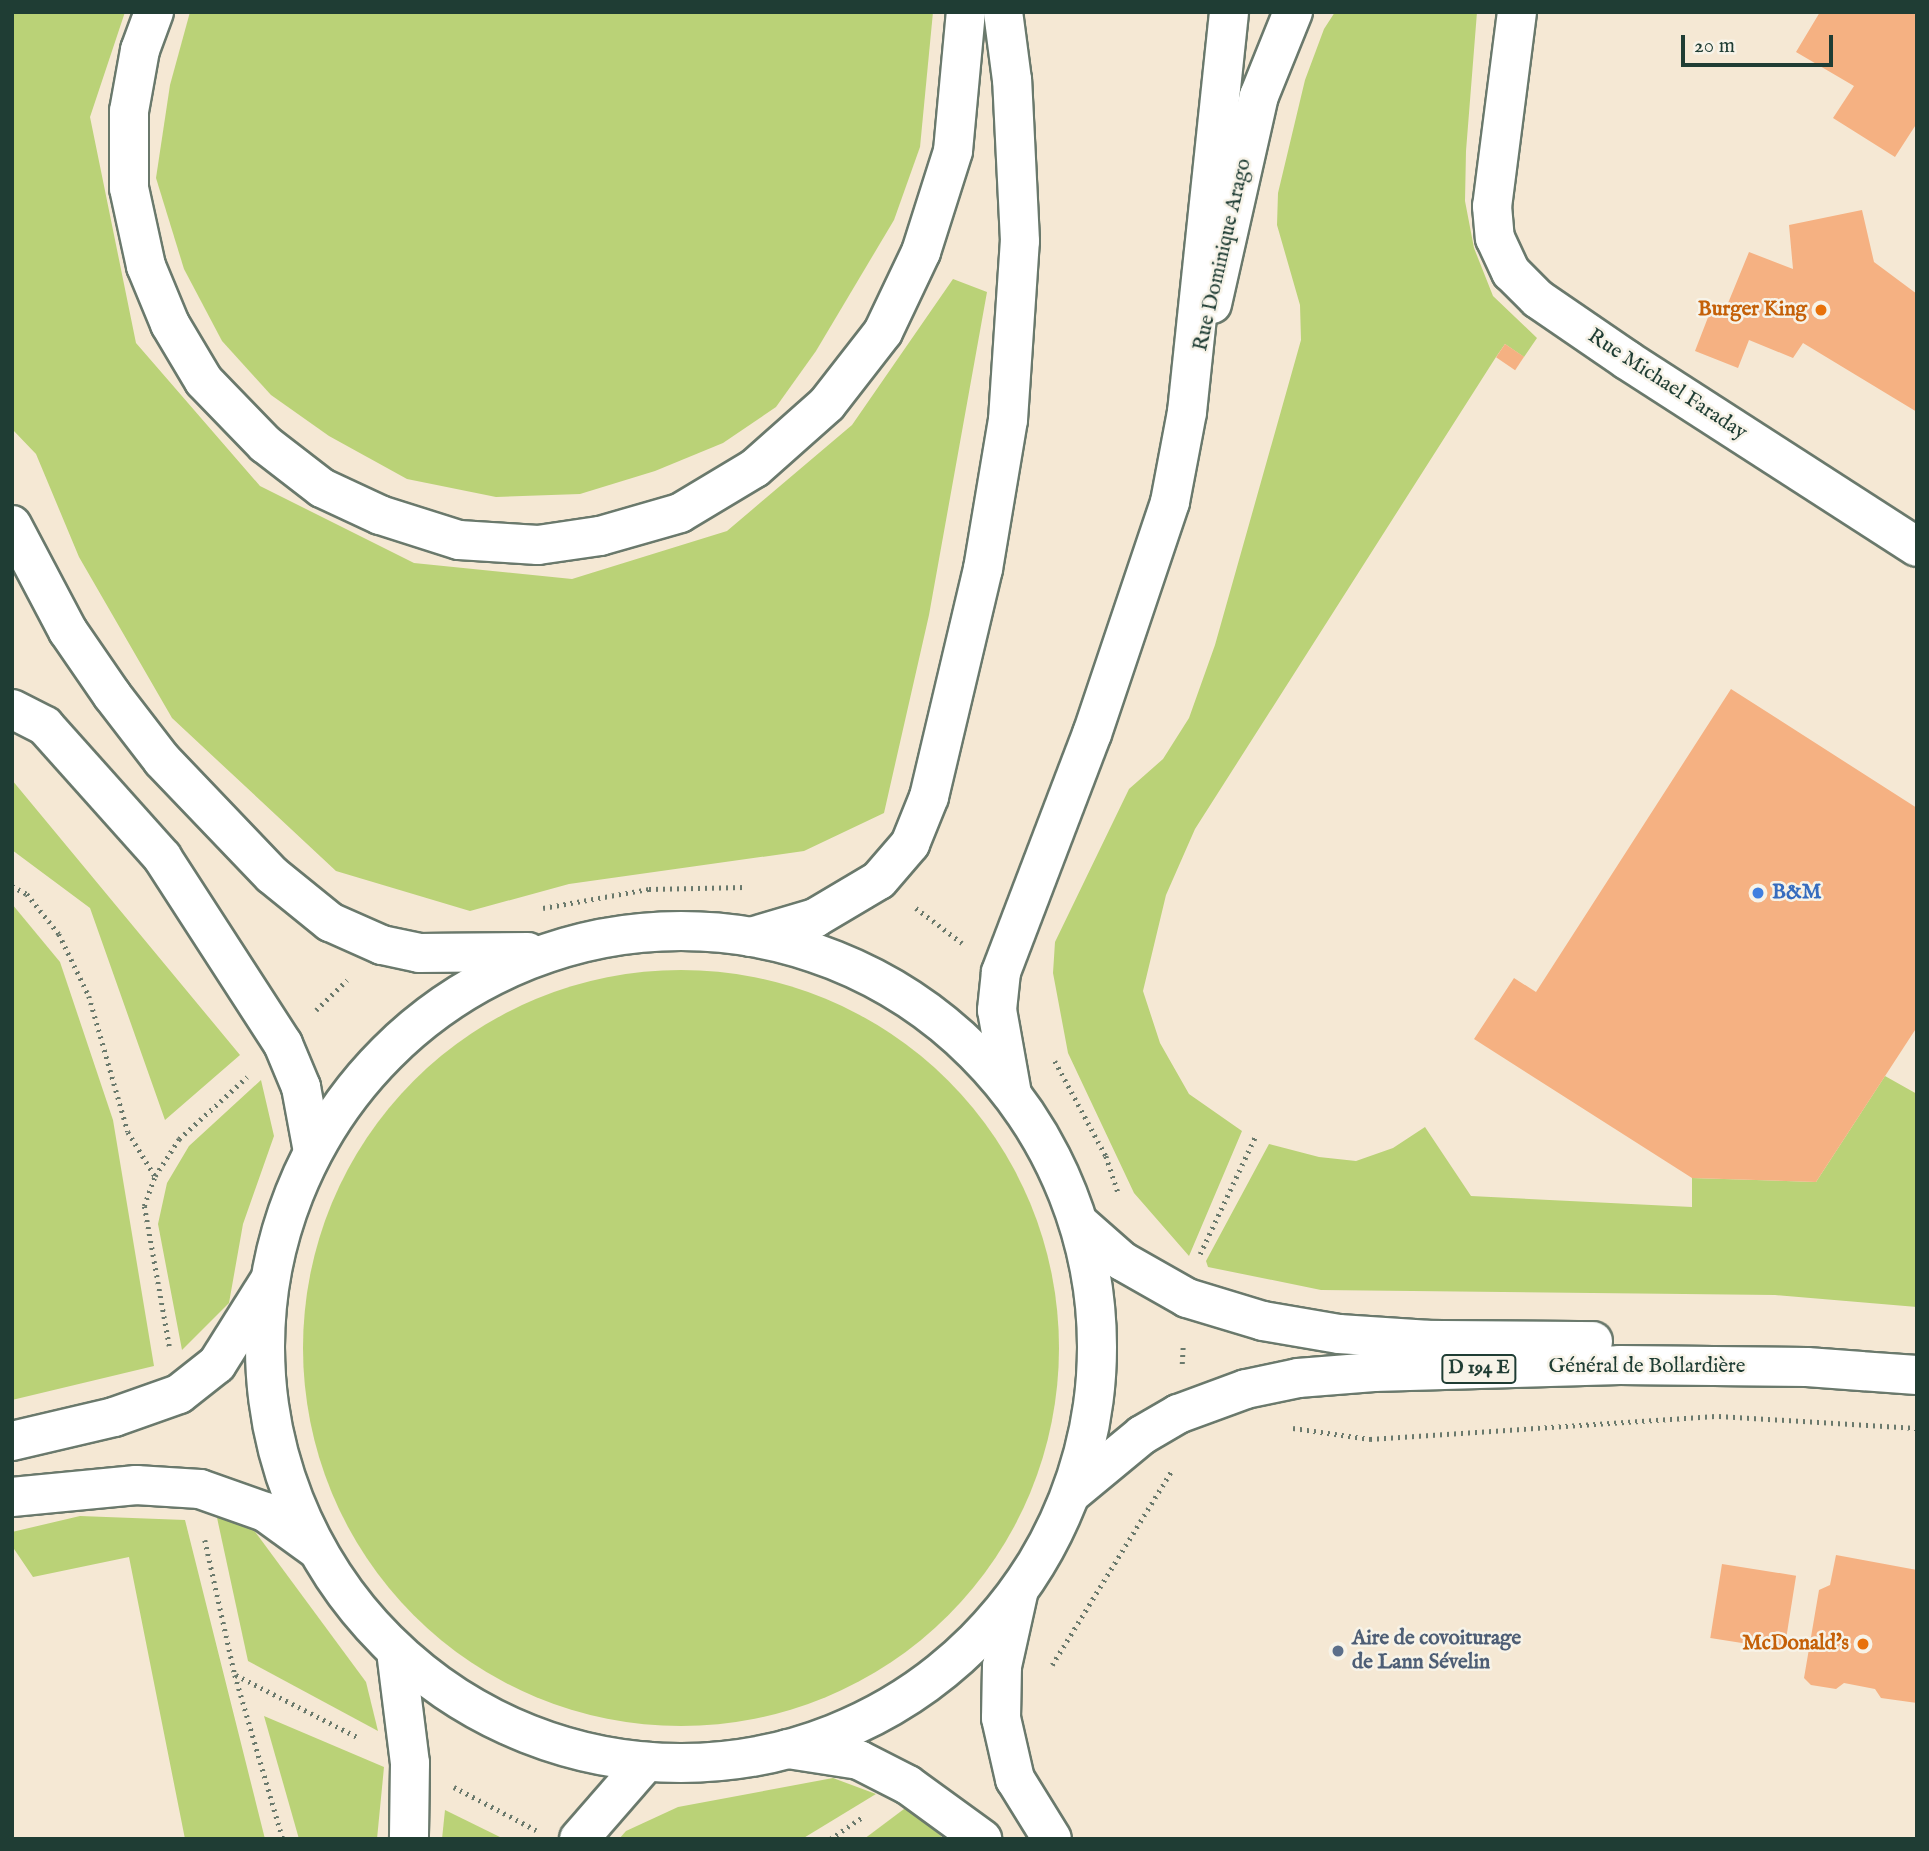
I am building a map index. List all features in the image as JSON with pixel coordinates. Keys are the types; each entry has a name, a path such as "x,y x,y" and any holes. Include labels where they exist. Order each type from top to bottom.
{"main road":[{"path":"153,12 140,50 129,111 129,188 146,266 170,324 204,381 265,444 322,488 380,515 459,540 538,545 600,536 680,513 755,468 827,404 883,332 921,252 953,151 966,12"},
{"path":"750,937 815,918 879,880 910,844 929,797 983,569 1008,420 1020,241 1012,80 1003,12"},
{"path":"1187,412 1229,12"},
{"name":"Rue Dominique Arago","path":"1012,1094 997,1010 1001,972 1092,734 1170,502 1187,412 1259,96 1293,12"},
{"name":"Rue Michael Faraday","path":"1492,12 1490,81 1496,172 1495,238 1511,272 1538,299 1917,547"},
{"name":"Rue Michael Faraday","path":"1496,172 1517,12"},
{"path":"12,525 68,631 162,760 272,875 330,922 382,945 419,953 488,956 561,949 623,935 687,931 750,937 811,952 880,982 922,1008 971,1047 1012,1094 1052,1156 1080,1224 1097,1313 1094,1404 1073,1492 1049,1544 1018,1594 923,1689 876,1716 788,1749 718,1762 646,1762 555,1744 470,1707 396,1651 352,1604 316,1549 284,1477 267,1399 268,1283 275,1237 291,1193 348,1096 392,1047 443,1006 499,972 561,949"},
{"path":"12,709 45,726 162,857 283,1044 301,1087 313,1152"},
{"name":"Général de Bollardière","path":"1080,1224 1122,1261 1187,1298 1263,1321 1339,1334 1917,1351"},
{"path":"12,1441 114,1417 179,1394 217,1364 268,1283"},
{"name":"Général de Bollardière","path":"1073,1492 1132,1443 1178,1414 1246,1389 1298,1378 1374,1372 1620,1365 1807,1367 1917,1375"},
{"path":"12,1497 136,1485 200,1489 265,1512 316,1549"},
{"path":"1018,1594 1002,1666 1001,1718 1014,1779 1052,1839"},
{"path":"396,1651 410,1763 409,1839"},
{"path":"788,1749 859,1760 908,1785 982,1839"},
{"path":"579,1839 646,1762"}],"path":[{"path":"879,880 1001,972"},
{"path":"12,886 27,894 58,934 89,996 128,1132 155,1176 179,1139 283,1044 382,945"},
{"path":"529,912 626,892 751,887"},
{"path":"1052,1055 1106,1156 1122,1204"},
{"path":"1049,1671 1169,1481 1178,1414 1188,1280 1255,1137"},
{"path":"1289,1427 1317,1435 1370,1438 1719,1416 1917,1428"},
{"path":"830,1839 908,1785"}],"green space":[{"path":"12,12 125,12 90,117 136,343 260,486 414,563 572,579 727,531 852,425 953,279 987,292 929,615 884,813 804,851 569,884 470,911 336,871 172,718 79,557 36,454 12,429"},
{"path":"190,12 933,12 920,147 894,220 816,351 776,407 723,443 655,471 580,494 496,497 407,479 329,436 271,395 222,341 184,269 156,178 170,85"},
{"path":"1335,12 1477,12 1466,151 1465,201 1474,248 1493,296 1537,338 1524,357 1505,344 1496,357 1195,829 1166,895 1143,991 1160,1043 1189,1094 1242,1131 1189,1256 1134,1193 1068,1053 1053,973 1055,942 1129,789 1163,759 1189,718 1215,645 1301,340 1300,305 1277,225 1278,193 1305,80 1324,29"},
{"path":"12,780 240,1055 165,1120 90,908 12,850"},
{"path":"12,904 60,962 113,1120 154,1366 12,1400"},
{"path":"681,970 755,978 826,999 891,1034 921,1056 948,1081 973,1108 995,1138 1030,1203 1051,1274 1059,1348 1051,1422 1030,1493 995,1558 973,1588 948,1615 921,1640 891,1662 826,1697 755,1718 681,1726 607,1718 536,1697 471,1662 441,1640 414,1615 389,1588 367,1558 332,1493 311,1422 303,1348 311,1274 332,1203 367,1138 389,1108 414,1081 441,1056 471,1034 536,999 607,978"},
{"path":"1885,1076 1917,1094 1917,1307 1775,1295 1321,1290 1208,1267 1206,1261 1269,1144 1319,1157 1356,1161 1393,1148 1425,1127 1471,1196 1692,1207 1692,1178 1816,1182"},
{"path":"261,1080 274,1136 243,1224 229,1303 182,1350 158,1224 167,1183 189,1146"},
{"path":"216,1513 253,1529 366,1682 378,1731 248,1661"},
{"path":"80,1516 185,1520 265,1839 185,1839 129,1557 33,1577 12,1546 12,1532"},
{"path":"264,1716 384,1767 377,1839 299,1839"},
{"path":"833,1778 876,1794 802,1839 619,1839 626,1831 678,1807"},
{"path":"908,1806 944,1839 864,1839"},
{"path":"445,1810 504,1839 442,1839"}],"building":[{"path":"1820,12 1917,12 1917,123 1895,157 1833,118 1854,86 1796,52"},
{"name":"Burger King","path":"1862,210 1874,262 1917,294 1917,412 1803,343 1793,358 1749,340 1738,368 1695,351 1712,307 1724,313 1749,252 1793,269 1789,225"},
{"path":"1505,344 1524,357 1515,370 1496,357"},
{"name":"B&M","path":"1731,689 1917,808 1917,1027 1816,1182 1692,1178 1474,1039 1514,978 1536,992"},
{"name":"McDonald's","path":"1836,1555 1917,1570 1917,1703 1881,1698 1875,1689 1844,1683 1836,1689 1811,1685 1804,1678 1819,1590 1830,1585"},
{"path":"1722,1564 1796,1576 1784,1650 1710,1638"}],"place":[{"name":"Burger King","path":"1821,310"},
{"name":"B&M","path":"1758,893"},
{"name":"McDonald's","path":"1863,1644"},
{"name":"Aire de covoiturage de Lann Sévelin","path":"1338,1651"}]}
